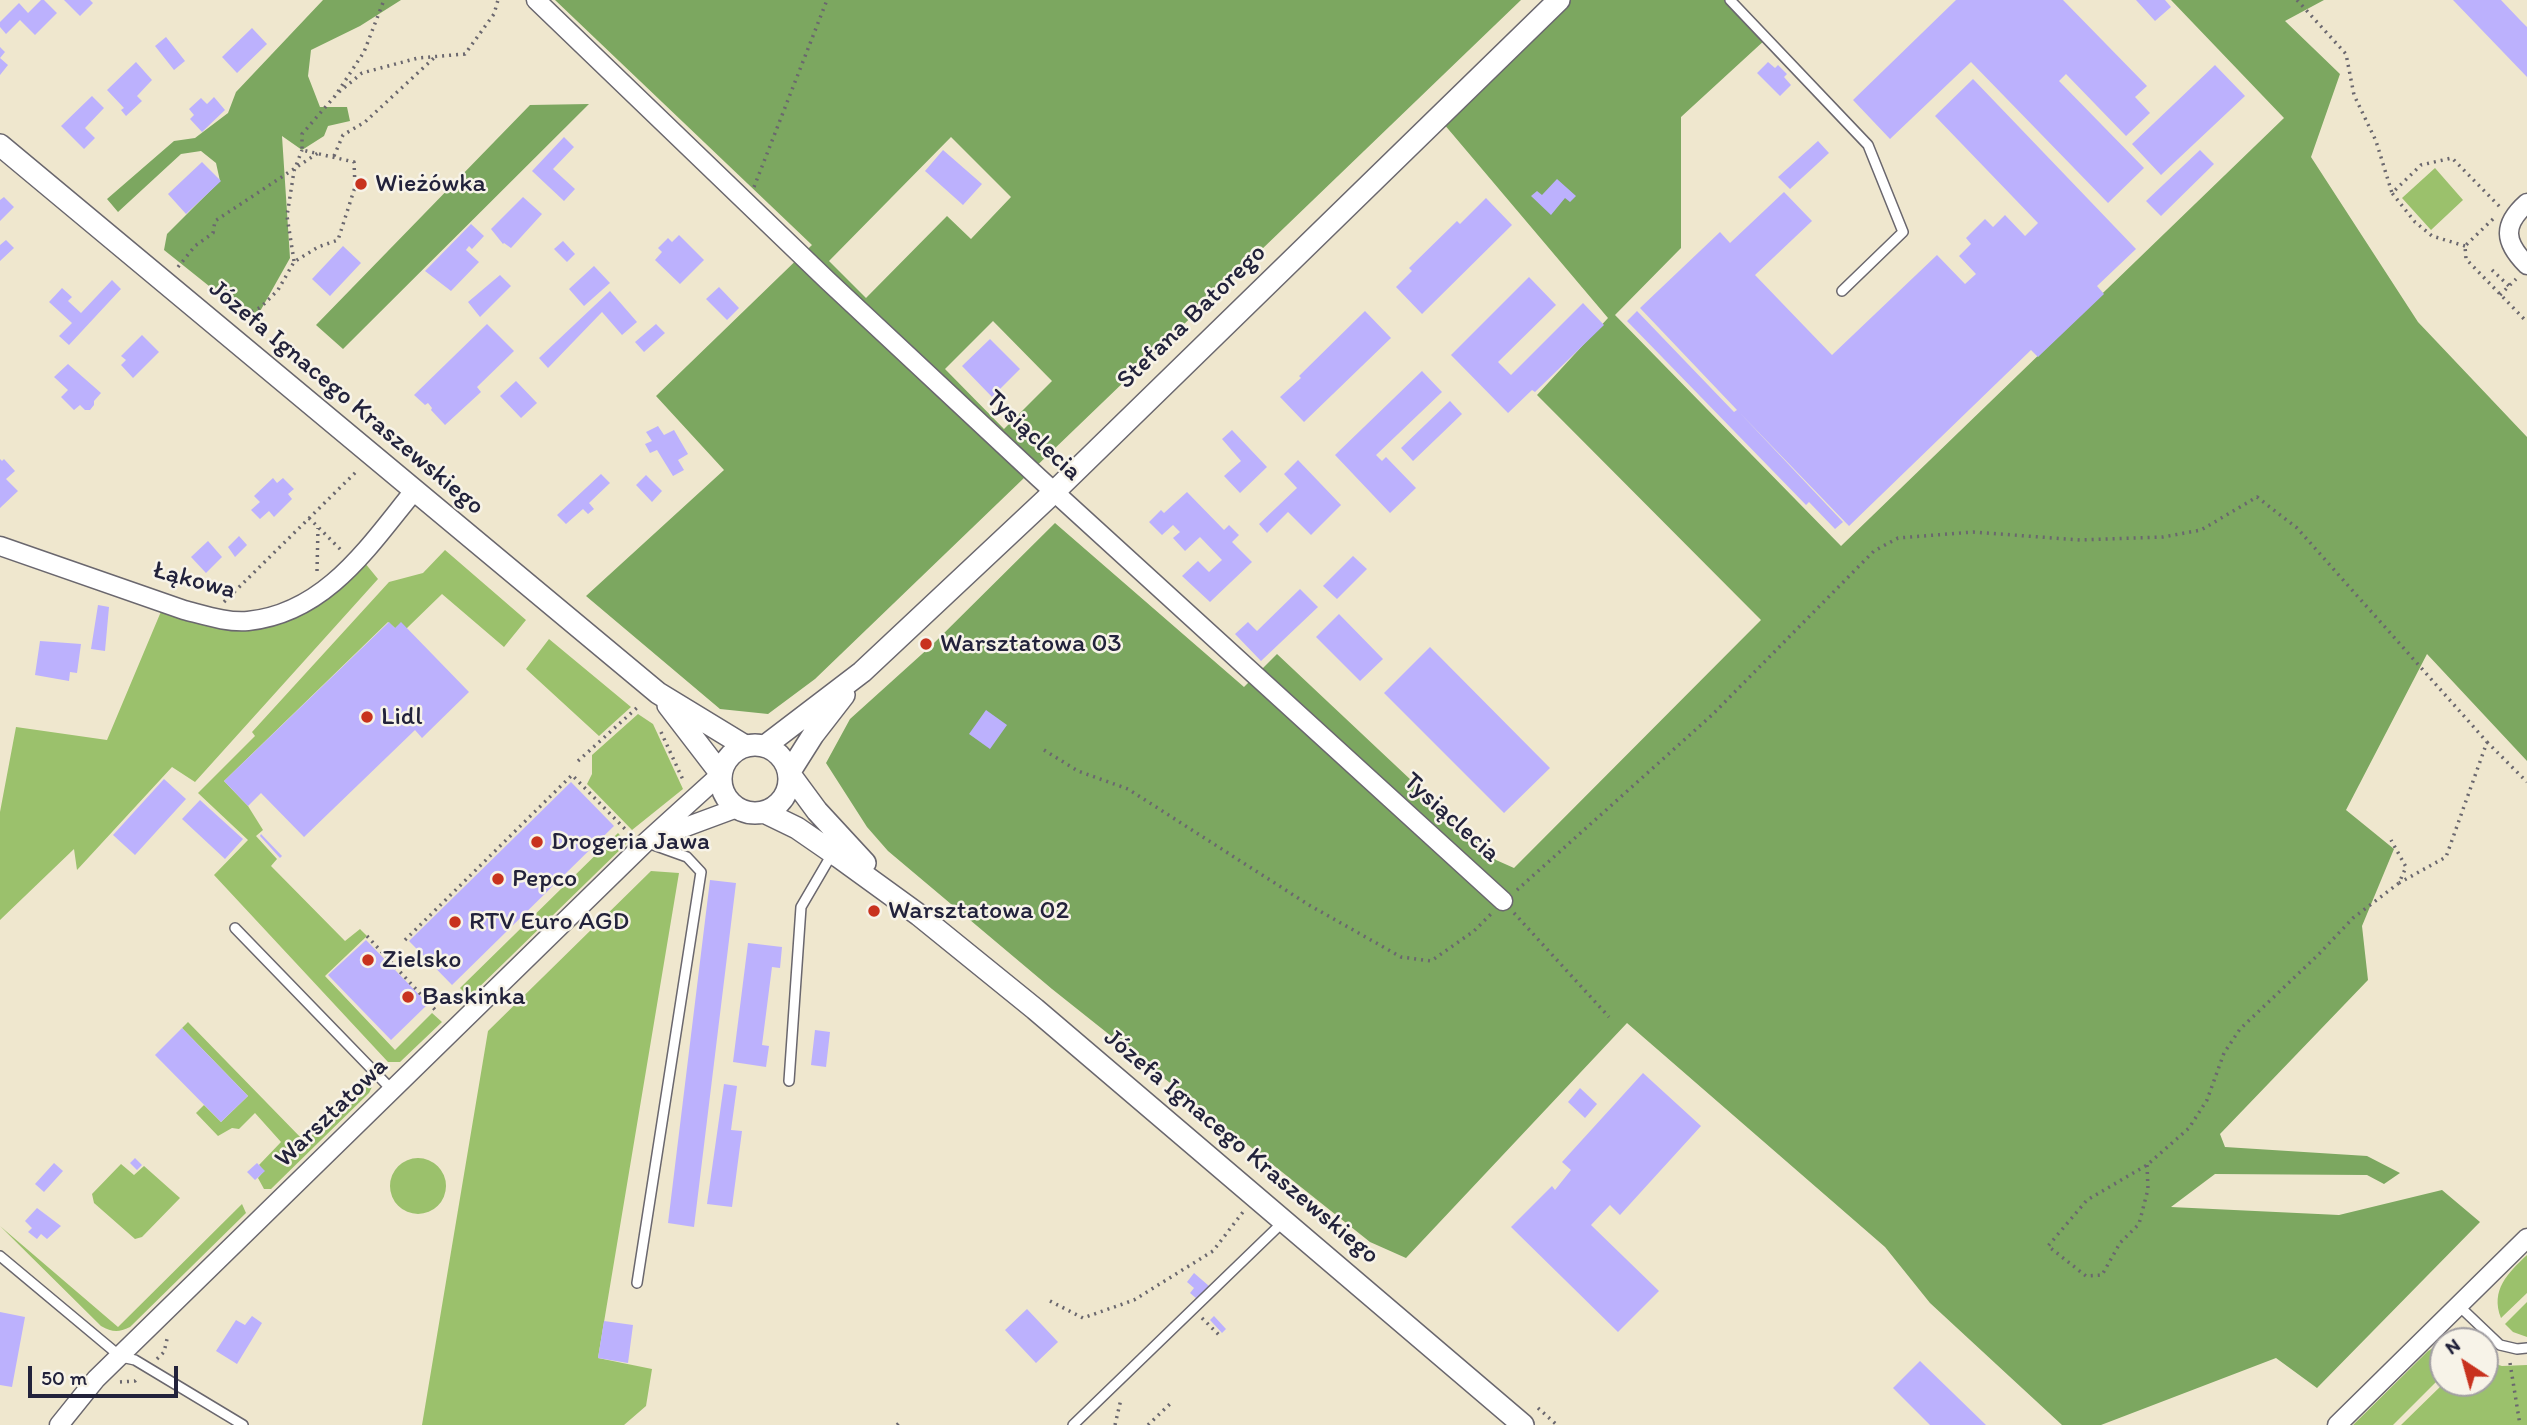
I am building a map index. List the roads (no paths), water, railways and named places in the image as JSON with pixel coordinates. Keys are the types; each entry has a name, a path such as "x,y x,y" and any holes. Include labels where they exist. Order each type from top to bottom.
{"street":[{"name":"Tysiąclecia","path":"536,0 1054,492 1503,901"},
{"name":"Stefana Batorego","path":"755,746 862,672 1054,492 1559,0"},
{"name":"Józefa Ignacego Kraszewskiego","path":"0,145 414,491 649,703 694,739 721,774"},
{"path":"2524,262 2512,246 2509,234 2513,215 2527,203"},
{"name":"Łąkowa","path":"0,546 209,617 247,621 285,612 316,597 340,579 414,491"},
{"name":"Stefana Batorego","path":"789,774 813,735 862,672"},
{"name":"Józefa Ignacego Kraszewskiego","path":"649,703 755,746"},
{"path":"755,746 781,756 789,774 789,783 781,801 764,812 746,812 737,808 724,793 721,774 729,757 755,746"},
{"name":"Warsztatowa","path":"59,1425 96,1378 121,1357 393,1091 639,839 721,774"},
{"name":"Józefa Ignacego Kraszewskiego","path":"789,774 852,851 919,915"},
{"name":"Warsztatowa","path":"639,839 737,808"},
{"name":"Józefa Ignacego Kraszewskiego","path":"764,812 797,828 919,915 1035,1009 1523,1425"},
{"path":"2337,1425 2527,1238"}],"lane":[{"path":"1730,0 1868,145 1903,232 1842,291"},
{"path":"637,1283 701,872 687,857 639,839"},
{"path":"789,1081 801,907 833,853"},
{"path":"235,928 393,1091"},
{"path":"1073,1425 1284,1221"},
{"path":"0,1256 121,1357 135,1360 243,1425"},
{"path":"2458,1305 2500,1345 2527,1348"}],"place":[{"name":"Wieżówka","path":"361,184"},
{"name":"Warsztatowa 03","path":"926,644"},
{"name":"Lidl","path":"367,717"},
{"name":"Drogeria Jawa","path":"537,842"},
{"name":"Pepco","path":"498,879"},
{"name":"Warsztatowa 02","path":"874,911"},
{"name":"RTV Euro AGD","path":"455,922"},
{"name":"Zielsko","path":"368,960"},
{"name":"Baskinka","path":"408,997"}]}
